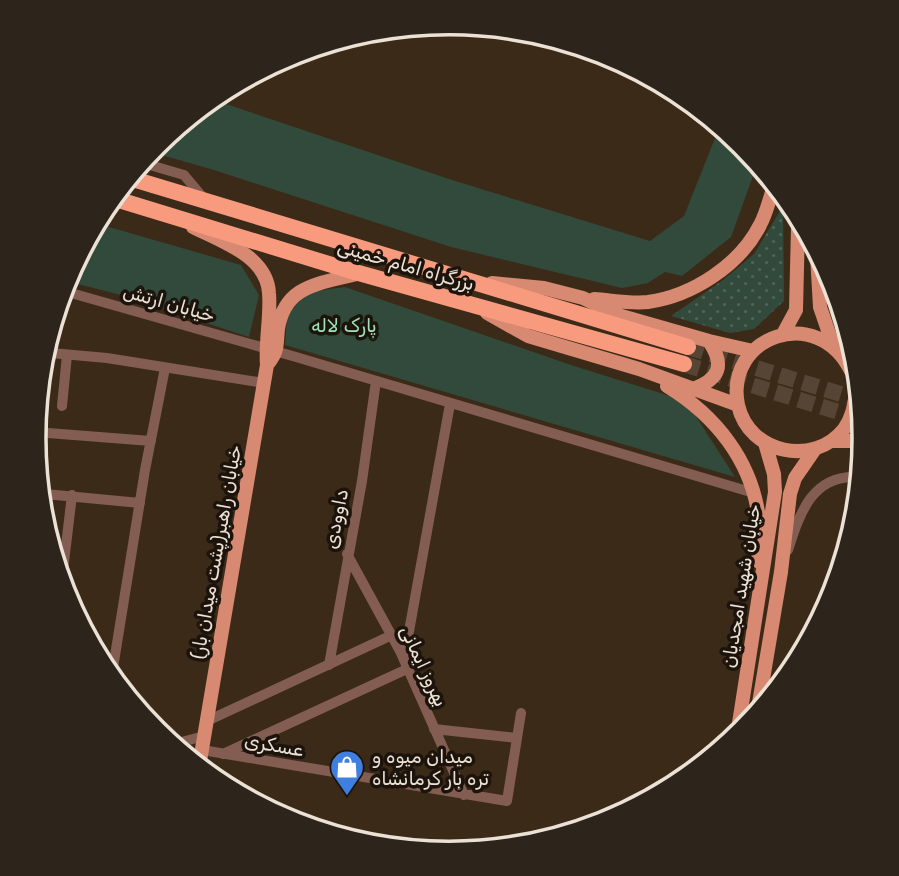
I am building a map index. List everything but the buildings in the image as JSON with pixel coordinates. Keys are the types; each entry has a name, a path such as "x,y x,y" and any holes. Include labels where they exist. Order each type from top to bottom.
{"highway":[{"name":"بزرگراه امام خمینی","path":"124,201 480,308 686,356 473,281 140,181"}],"main road":[{"path":"473,281 544,288 583,298 647,302 674,296 715,276 743,250 760,226 771,195"},
{"path":"170,216 238,250 256,263 264,275 269,291 271,351"},
{"path":"783,334 796,310 798,235"},
{"path":"271,351 281,313 299,291 311,285 359,274"},
{"path":"818,275 825,325 833,345 845,358"},
{"path":"797,296 808,302 813,301 819,294"},
{"path":"583,298 618,315 753,351"},
{"path":"480,308 528,336 639,369 738,405"},
{"path":"833,345 818,337 801,333 783,334 767,340 753,351 742,367 737,386 738,405 753,433 765,443 781,450 798,452 815,449 831,441 844,428 852,414"},
{"path":"693,389 710,381 719,365 716,352 709,341"},
{"name":"خیابان راهبر(پشت میدان بار)","path":"203,742 271,351"},
{"path":"639,369 688,399 714,422 732,445 745,468 760,521 757,552 762,582"},
{"path":"831,441 852,441"},
{"name":"خیابان شهید امجدیان","path":"740,716 775,492 774,474 765,443"},
{"name":"خیابان شهید امجدیان","path":"761,693 781,572 790,494 804,463 815,449"}],"street":[{"path":"153,166 184,175 205,200"},
{"name":"خیابان ارتش","path":"73,294 754,494"},
{"path":"55,354 264,383"},
{"path":"62,406 67,355"},
{"path":"114,662 165,368"},
{"name":"داوودی","path":"329,665 362,481 376,381"},
{"path":"223,754 405,664 450,404"},
{"path":"46,433 151,441"},
{"path":"781,572 797,523 810,497 825,482 850,478"},
{"path":"50,494 140,503"},
{"path":"65,557 72,495"},
{"name":"بهروز ایمانی","path":"347,554 392,635 464,795"},
{"path":"203,742 329,665 392,635"},
{"path":"434,729 517,737 521,713"},
{"name":"عسکری","path":"203,742 223,754 507,801 517,737"}],"green space":[{"path":"225,104 452,180 650,241 684,216 716,136 754,174 731,237 682,276 665,272 648,283 622,288 451,247 163,155 204,118"},
{"path":"781,209 784,301 754,329 730,333 671,316 723,280 754,254"},
{"path":"106,226 241,265 259,295 249,337 121,295 77,284"},
{"name":"پارک لاله","path":"345,287 574,366 686,401 735,477 285,345 287,315 308,292"}],"tunnel":[{"path":"688,347 850,397"},
{"path":"684,364 852,416"}],"place":[{"name":"میدان میوه و تره بار کرمانشاه","path":"347,797"}]}
